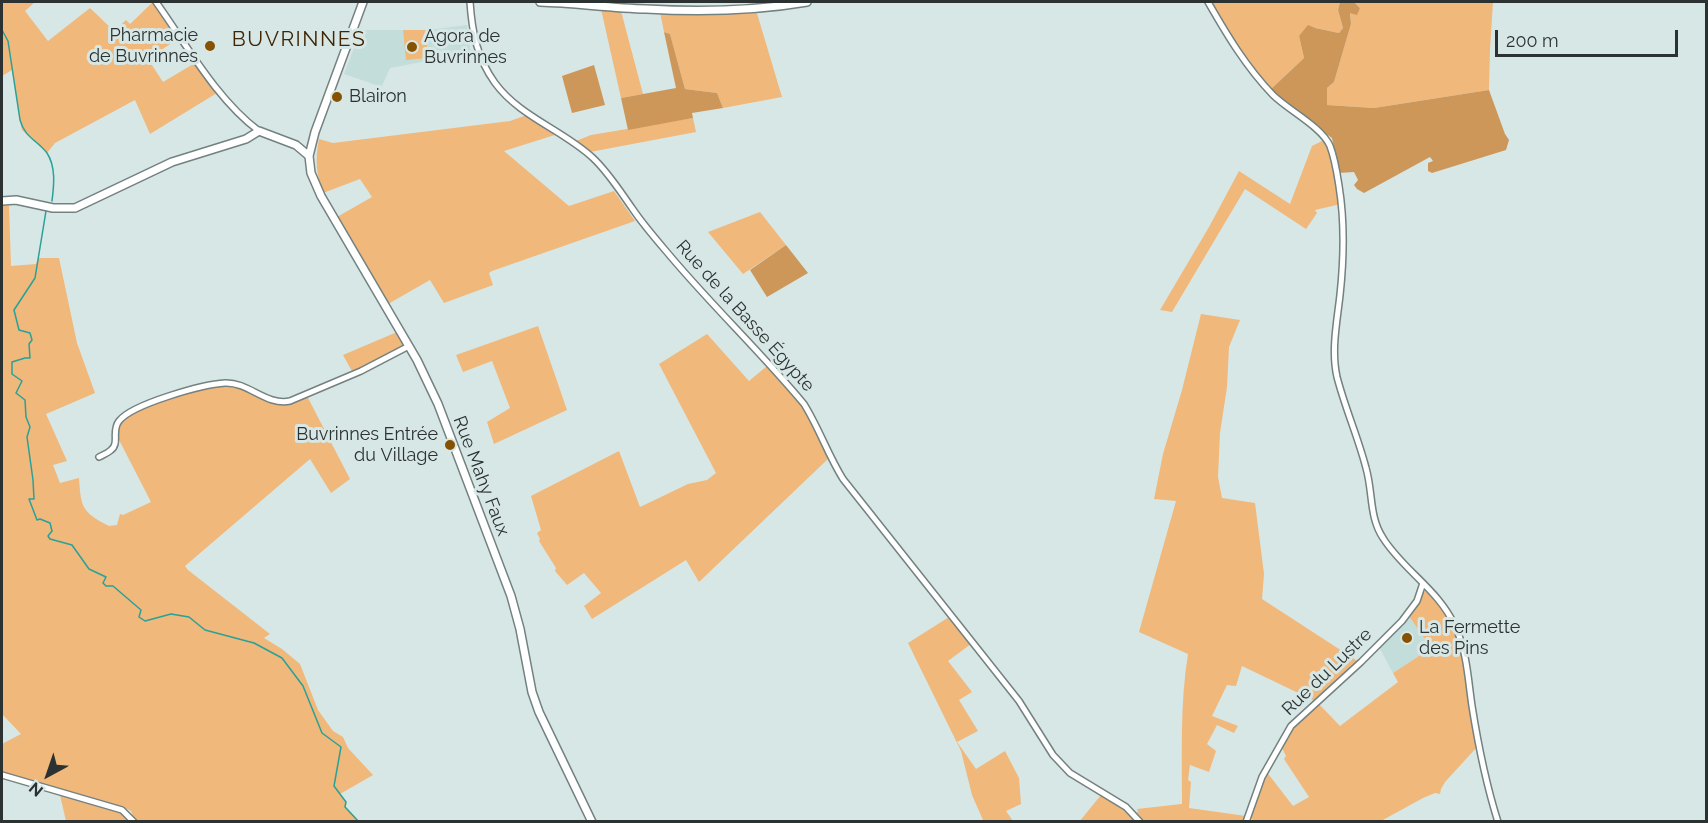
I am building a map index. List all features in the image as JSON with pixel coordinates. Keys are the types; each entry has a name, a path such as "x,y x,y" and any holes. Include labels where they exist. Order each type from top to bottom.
{"street":[{"path":"156,2 219,90 248,122 258,131 296,145 309,156 315,132 363,2"},
{"name":"Rue de la Basse Égypte","path":"470,2 475,43 487,71 500,90 520,108 585,151 606,172 667,253 804,404 843,479 1019,701 1053,755 1070,773 1126,807 1140,822"},
{"path":"540,2 675,10 727,9 807,2"},
{"path":"1208,2 1230,41 1250,69 1282,104 1319,131 1332,149 1344,226 1344,259 1334,357 1337,376 1366,467 1375,524 1390,548 1444,606 1456,626 1461,642 1489,793 1498,822"},
{"path":"2,201 16,200 53,208 75,208 172,162 246,139 258,131"},
{"name":"Rue Mahy Faux","path":"309,156 311,173 321,196 409,346 438,404 511,596 532,692 539,712 592,822"},
{"path":"99,457 115,446 114,433 117,423 139,407 207,386 230,383 245,386 271,400 290,401 361,371 409,346"},
{"name":"Rue du Lustre","path":"1246,822 1262,777 1291,726 1402,621 1417,602 1423,583"},
{"path":"2,775 122,810 134,822"}],"shaded area":[{"path":"2,2 35,2 25,11 48,41 90,8 114,31 126,20 130,24 153,2 179,38 148,59 163,82 195,63 217,93 150,134 135,100 55,143 47,153 22,130 12,70 2,76"},
{"path":"1210,2 1340,2 1338,10 1343,28 1339,33 1315,28 1299,36 1304,58 1270,90 1241,55"},
{"path":"1340,2 1354,2 1360,8 1357,15 1350,13 1351,24 1334,82 1327,88 1327,105 1374,108 1489,90 1509,140 1506,150 1432,173 1428,171 1428,163 1433,161 1430,157 1364,193 1354,185 1358,180 1354,172 1339,173 1332,138 1294,111 1270,90 1304,58 1299,36 1308,25 1339,33 1343,28 1338,10"},
{"path":"1354,2 1493,2 1489,90 1374,108 1327,105 1327,88 1334,82 1351,24 1350,12 1360,8"},
{"path":"601,9 621,11 643,94 621,98"},
{"path":"756,10 782,97 723,108 717,93 685,89 670,34 664,32 660,12"},
{"path":"467,25 471,55 390,68 382,86 344,74 361,30 428,30"},
{"path":"403,30 426,30 428,58 406,60"},
{"path":"664,32 670,34 685,89 717,93 723,108 692,113 693,118 628,130 621,98 676,88"},
{"path":"594,65 605,105 572,113 562,76"},
{"path":"527,115 558,134 504,151 569,206 614,191 635,221 492,271 489,273 493,285 444,303 430,280 388,304 337,217 372,197 360,179 323,193 317,166 319,139 333,143 510,121"},
{"path":"693,118 696,132 590,152 576,141 591,135"},
{"path":"1324,140 1331,151 1341,204 1315,210 1317,213 1306,229 1245,189 1172,312 1160,310 1239,171 1290,204 1312,146"},
{"path":"2,205 9,206 11,266 36,264 38,258 59,258 77,343 95,393 46,414 67,461 53,465 60,483 79,478 82,503 93,517 109,526 117,525 120,514 123,515 151,502 116,434 121,420 179,394 227,385 241,387 270,401 307,396 350,479 331,493 310,459 185,566 270,634 264,638 300,664 318,710 333,731 343,737 348,748 373,775 340,794 346,802 346,807 359,821 135,821 131,811 127,809 2,774 2,744 21,734 2,714"},
{"path":"760,212 786,245 743,274 708,232"},
{"path":"786,245 808,273 767,297 750,270"},
{"path":"1201,314 1240,320 1229,347 1218,477 1222,498 1255,503 1264,574 1262,599 1359,662 1315,701 1242,666 1236,686 1227,685 1212,716 1238,726 1234,733 1217,725 1207,744 1216,751 1209,772 1190,765 1188,780 1191,782 1189,808 1246,816 1244,821 1144,821 1137,813 1137,809 1182,804 1183,710 1188,654 1139,632 1176,501 1154,499 1163,454"},
{"path":"538,326 567,410 494,444 487,422 510,408 492,361 463,372 456,355"},
{"path":"397,332 404,343 402,348 353,373 343,355"},
{"path":"707,334 749,381 767,366 807,413 829,458 699,582 686,560 592,619 584,606 601,593 584,573 567,585 555,571 556,568 539,541 537,533 541,530 531,496 619,451 640,507 688,484 707,480 716,473 659,364"},
{"path":"1426,591 1446,613 1462,649 1478,746 1445,782 1440,794 1435,793 1423,798 1381,821 1256,822 1250,818 1266,771 1293,806 1309,797 1284,759 1286,756 1281,746 1292,728 1318,703 1340,726 1398,682 1393,673 1431,648 1409,616 1421,594"},
{"path":"1408,614 1431,648 1393,673 1378,645"},
{"path":"949,617 971,644 948,661 972,692 959,700 978,731 957,742 976,769 1005,751 1019,778 1021,804 1006,811 1013,821 983,820 972,795 961,751 908,643"},
{"path":"60,795 107,807 131,821 66,821"},
{"path":"1101,795 1122,808 1136,821 1079,822"}],"waterway":[{"path":"2,30 8,41 22,126 47,153 52,164 54,182 52,201"},
{"path":"46,211 35,278 14,310 19,330 30,333 32,340 29,344 30,358 12,362 12,374 22,381 16,393 25,400 26,417 30,427 27,437 34,499 29,499 37,520 50,523 52,531 48,536 50,539 72,545 89,569 106,577 103,583 106,586 113,586 141,610 139,617 145,621 171,614 189,617 205,630 254,643 282,658 303,686 322,733 341,747 334,786 346,802 345,807 359,822"}],"place":[{"name":"Pharmacie de Buvrinnes","path":"210,46"},
{"name":"Agora de Buvrinnes","path":"412,47"},
{"name":"Blairon","path":"337,97"},
{"name":"Buvrinnes Entrée du Village","path":"450,445"},
{"name":"La Fermette des Pins","path":"1407,638"}],"district":[{"name":"BUVRINNES","path":"299,40"}]}
